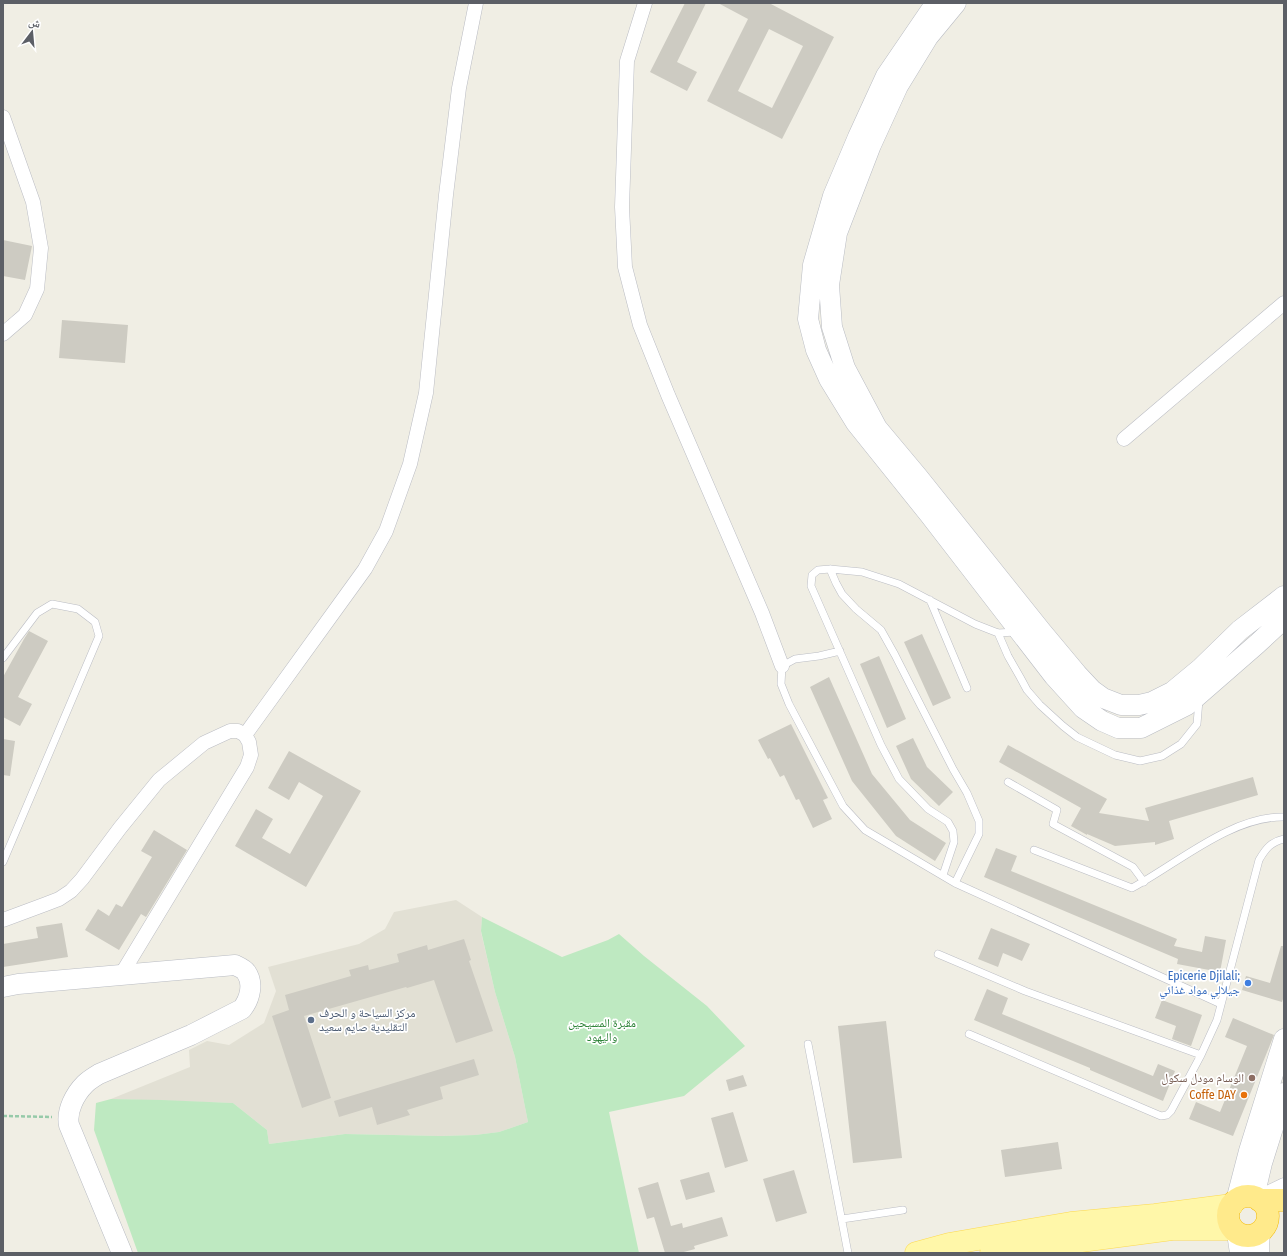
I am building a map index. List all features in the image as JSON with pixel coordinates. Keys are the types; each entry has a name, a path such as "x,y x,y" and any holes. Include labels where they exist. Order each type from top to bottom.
{"highway":[{"path":"1247,1200 1267,1210 1267,1235 1249,1237 1243,1236 1236,1238 1229,1223 1229,1211 1247,1200 1284,1200"}],"main road":[{"path":"991,1249 1071,1223 1247,1200"},
{"path":"916,1253 949,1244 991,1249 1172,1229 1236,1238"}],"street":[{"path":"245,735 365,569 386,531 410,464 426,393 446,195 459,88 476,3"},
{"path":"645,3 627,60 622,207 625,267 640,325 668,394 762,612 782,666"},
{"path":"937,3 886,76 833,196 813,265 808,319 816,350 829,379 856,423 1054,676 1083,708 1102,721 1118,728 1141,728 1187,705 1284,619"},
{"path":"956,3 928,37 898,86 871,145 837,233 830,285 832,327 845,368 877,428 1077,674 1092,690 1103,698 1121,705 1139,705 1152,702 1172,692 1201,668 1240,630 1284,596"},
{"path":"3,334 25,315 37,288 41,248 33,202 4,122"},
{"path":"1124,439 1284,303"},
{"path":"3,920 59,899 71,891 159,780 204,742 230,731 238,731 245,735 249,742 251,755 247,767 121,975"},
{"path":"3,987 18,984 235,965 246,971 251,982 247,1004 242,1009 191,1035 99,1074 86,1083 76,1096 68,1118 70,1125 122,1253"},
{"path":"1247,1200 1249,1151 1284,1039"},
{"path":"1247,1200 1262,1163 1284,1093"},
{"path":"1247,1200 1284,1185"}],"lane":[{"path":"943,875 954,842 952,831 948,822 928,808 899,778 881,745 811,586 812,575 818,570 830,569 862,572 899,584 975,624 998,633 1020,631"},
{"path":"830,569 842,594 856,609 881,630 967,793 979,821 979,834 955,883"},
{"path":"930,600 967,688"},
{"path":"3,658 37,613 52,604 78,609 95,622 99,636 3,862"},
{"path":"998,633 1008,656 1027,690 1040,705 1077,737 1115,755 1140,761 1162,756 1181,744 1197,724 1199,695"},
{"path":"840,651 819,656 795,659 782,666 781,684 789,704 843,806 864,830 955,883 1221,1004"},
{"path":"1008,782 1057,810 1053,824 1133,867 1144,882"},
{"path":"1034,850 1132,888 1213,839 1236,827 1248,822 1262,819 1284,817"},
{"path":"969,1034 1161,1116 1167,1115 1171,1111 1201,1055 1217,1020 1259,860 1266,849 1277,841 1284,839"},
{"path":"938,954 1025,991 1201,1055"},
{"path":"808,1044 848,1253"},
{"path":"842,1219 903,1210"}],"path":[{"path":"3,1116 68,1118"}],"shaded area":[{"path":"456,900 482,917 481,932 495,992 515,1057 528,1122 499,1132 475,1135 441,1136 345,1134 269,1144 267,1130 233,1103 111,1099 190,1067 189,1050 207,1041 229,1045 264,1023 276,991 268,967 359,944 385,929 394,912"}],"green space":[{"name":"مقبرة المسيحين واليهود","path":"482,917 562,957 608,940 619,934 707,1006 745,1046 684,1096 609,1112 639,1253 138,1253 94,1130 96,1103 111,1099 233,1103 267,1130 269,1144 345,1134 441,1136 475,1135 499,1132 528,1122 515,1057 495,992 481,931"}],"building":[{"path":"685,3 706,3 677,62 697,72 687,91 650,72"},
{"path":"718,3 769,3 834,37 782,139 707,101 748,19","holes":["769,29 803,46 772,108 738,91"]},
{"path":"3,240 32,246 25,280 3,276"},
{"path":"62,320 128,325 125,363 59,358"},
{"path":"29,631 48,641 18,697 32,704 20,726 3,717 3,677"},
{"path":"922,634 951,698 933,706 904,642"},
{"path":"879,656 906,719 887,728 860,664"},
{"path":"829,677 872,774 910,820 946,843 935,861 896,836 852,781 810,687"},
{"path":"791,724 828,798 823,800 832,819 813,828 799,799 796,800 784,775 780,777 758,740"},
{"path":"913,738 927,767 953,792 939,806 911,779 896,746"},
{"path":"3,739 15,741 10,776 3,775"},
{"path":"1008,745 1107,799 1099,813 1149,821 1145,808 1253,777 1258,795 1169,821 1174,839 1155,845 1155,842 1115,846 1087,835 1071,826 1081,808 999,762"},
{"path":"289,751 361,791 306,887 235,846 256,809 273,819 262,838 290,854 323,796 299,782 289,800 268,788"},
{"path":"154,830 187,850 146,917 141,914 119,950 85,930 98,909 109,916 116,904 122,907 152,857 141,851"},
{"path":"996,848 1017,856 1011,871 1177,939 1174,946 1202,952 1205,936 1226,940 1220,972 1177,964 1178,959 984,877"},
{"path":"62,923 68,957 3,967 3,944 38,938 36,927"},
{"path":"991,928 1030,944 1022,961 1003,953 998,967 978,959"},
{"path":"464,939 471,960 469,961 493,1031 456,1043 434,980 304,1016 331,1098 302,1108 272,1016 289,1010 285,995 351,976 349,970 368,965 369,970 399,962 397,954 427,945 428,950"},
{"path":"1281,946 1284,946 1284,996 1282,1002 1242,990 1246,976 1270,983"},
{"path":"987,989 1008,998 1002,1014 1153,1076 1158,1064 1175,1071 1163,1101 1090,1070 1090,1068 974,1020"},
{"path":"1162,1000 1202,1015 1191,1046 1172,1039 1176,1026 1155,1018"},
{"path":"1233,1018 1274,1035 1233,1136 1189,1119 1196,1102 1220,1112 1247,1046 1225,1037"},
{"path":"886,1021 902,1158 853,1163 838,1026"},
{"path":"474,1059 479,1075 440,1087 443,1099 407,1110 410,1115 377,1125 372,1107 339,1117 334,1101"},
{"path":"743,1075 747,1086 729,1091 726,1080"},
{"path":"733,1112 748,1161 725,1168 711,1118"},
{"path":"1058,1142 1062,1169 1005,1177 1001,1150"},
{"path":"794,1170 807,1213 776,1222 763,1179"},
{"path":"709,1172 715,1192 686,1200 680,1180"},
{"path":"658,1182 671,1226 682,1223 683,1228 722,1217 728,1236 694,1246 695,1249 680,1253 665,1253 654,1217 647,1219 638,1188"}],"place":[{"name":"Epicerie Djilali; جيلالي مواد غذائي","path":"1248,983"},
{"name":"مركز السياحة و الحرف التقليدية صايم سعيد","path":"311,1020"},
{"name":"الوسام مودل سكول","path":"1252,1078"},
{"name":"Coffe DAY","path":"1244,1095"}]}
